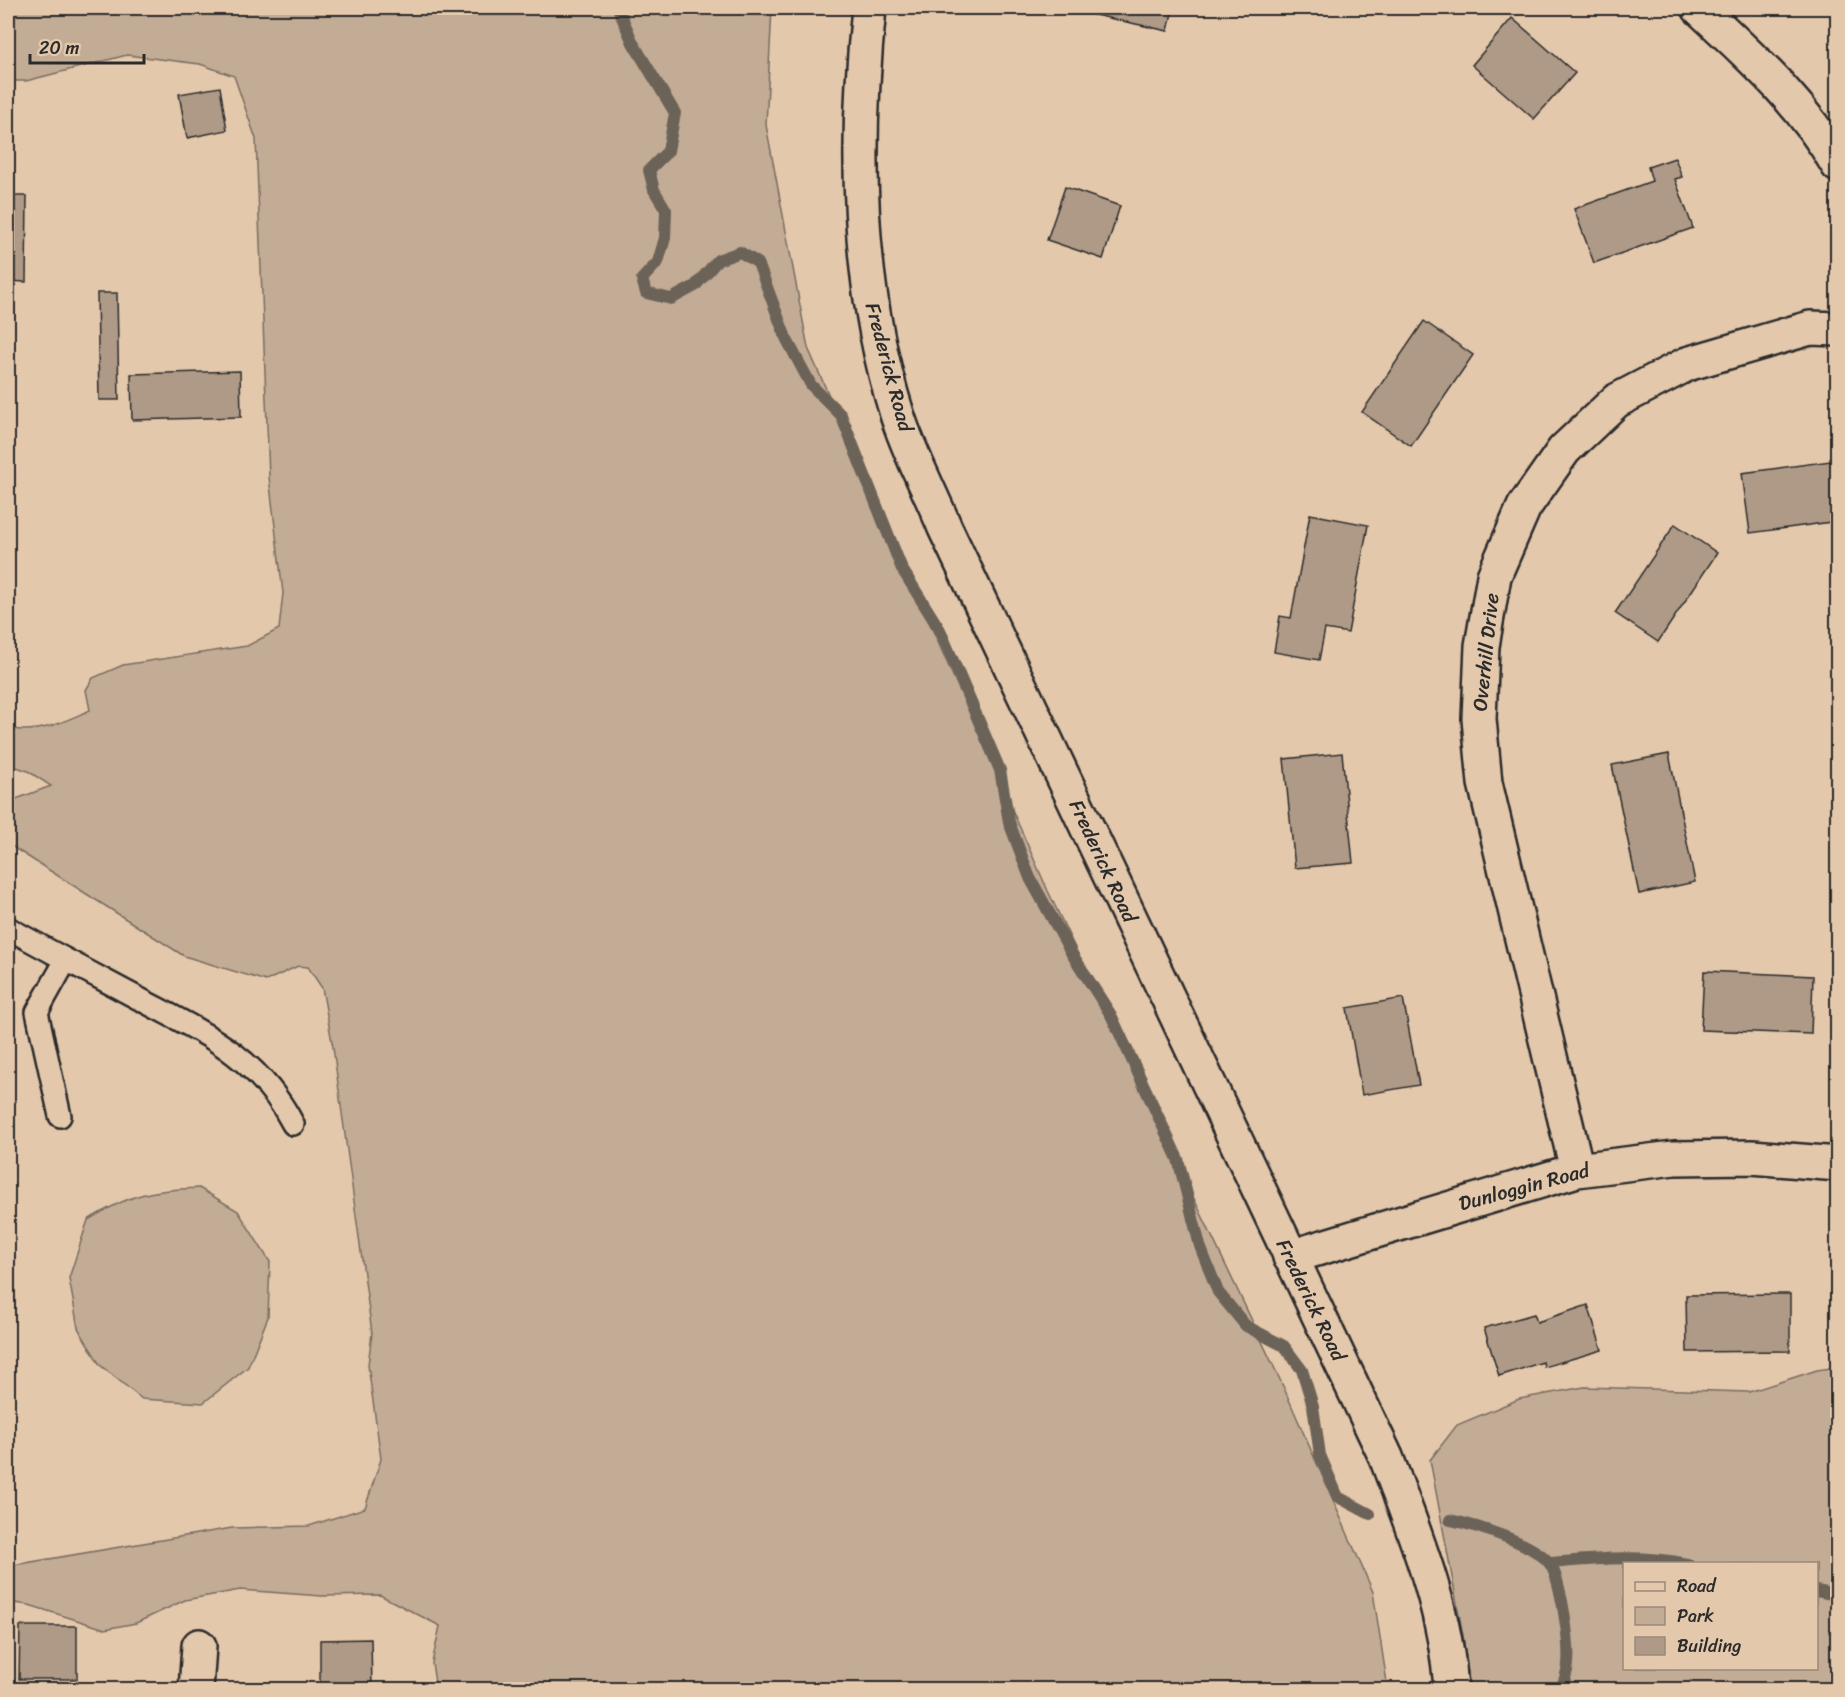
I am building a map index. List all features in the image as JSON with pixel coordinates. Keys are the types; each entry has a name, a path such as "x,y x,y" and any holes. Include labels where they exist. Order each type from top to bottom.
{"street":[{"name":"Frederick Road","path":"869,8 860,152 865,264 875,329 898,416 945,528 1386,1457 1426,1565 1449,1662 1451,1689"},
{"path":"1699,8 1780,84 1819,132 1838,165"},
{"name":"Overhill Drive","path":"1576,1170 1485,783 1479,719 1482,646 1494,576 1530,497 1564,450 1616,401 1687,364 1810,328 1838,329"},
{"name":"Dunloggin Road","path":"1290,1257 1576,1170 1674,1158 1752,1157 1838,1164"},
{"path":"196,1689 199,1646"}],"lane":[{"path":"8,928 224,1044 261,1077 279,1098 292,1124"},
{"path":"60,1116 37,1012 66,960"}],"green space":[{"path":"8,8 772,8 766,125 808,348 1048,891 1283,1386 1373,1592 1388,1689 436,1689 432,1663 440,1626 380,1595 322,1596 240,1590 185,1600 136,1623 105,1629 29,1605 8,1602 8,1566 232,1528 309,1526 365,1508 381,1459 368,1365 372,1333 333,1047 322,988 308,967 298,966 266,981 184,956 8,844 8,802 51,786 28,771 8,764 8,728 39,729 90,710 86,690 93,678 123,665 247,646 279,629 283,593 269,477 256,139 234,76 200,64 127,55 26,81 8,81"},
{"path":"199,1188 238,1211 270,1262 268,1317 248,1367 203,1403 142,1399 100,1365 78,1328 69,1278 88,1220 116,1204 141,1195 167,1190"},
{"path":"1837,1367 1837,1689 1470,1689 1463,1635 1430,1460 1457,1425 1519,1399 1584,1387 1749,1392 1817,1370"}],"building":[{"path":"1082,8 1173,8 1168,31 1081,12"},
{"path":"1512,18 1575,73 1534,119 1472,65"},
{"path":"220,87 227,130 187,138 179,94"},
{"path":"1675,158 1682,177 1675,179 1693,228 1594,263 1574,209 1652,181 1648,167"},
{"path":"1065,187 1120,206 1103,259 1047,240"},
{"path":"8,196 27,196 26,282 8,281"},
{"path":"97,293 117,293 119,400 99,400"},
{"path":"1424,321 1473,355 1411,446 1362,412"},
{"path":"240,371 241,417 132,420 131,374"},
{"path":"1838,460 1838,496 1835,496 1838,521 1750,533 1742,473"},
{"path":"1310,514 1368,525 1348,633 1325,629 1319,660 1274,652 1280,616 1291,618"},
{"path":"1675,524 1717,553 1658,642 1615,613"},
{"path":"1342,753 1353,863 1295,868 1284,759"},
{"path":"1669,754 1695,882 1639,894 1612,765"},
{"path":"1704,971 1813,976 1811,1034 1701,1030"},
{"path":"1403,998 1419,1085 1362,1095 1347,1008"},
{"path":"1790,1294 1790,1351 1687,1352 1686,1295"},
{"path":"1588,1305 1602,1350 1544,1367 1543,1362 1499,1376 1484,1328 1534,1314 1537,1322"},
{"path":"20,1626 77,1626 77,1679 19,1679"},
{"path":"371,1639 372,1690 320,1690 320,1640"}],"waterway":[{"path":"618,8 633,43 675,113 668,151 649,170 654,190 666,210 665,238 658,262 642,279 646,293 671,299 695,286 718,260 740,252 758,263 786,338 811,385 841,415 902,569 940,630 1000,770 1009,822 1030,878 1072,954 1111,1015 1178,1159 1200,1246 1218,1292 1246,1326 1284,1346 1302,1370 1313,1406 1320,1455 1338,1497 1370,1514"},
{"path":"1450,1520 1518,1542 1542,1556 1550,1564 1558,1583 1568,1641 1568,1666 1561,1690"},
{"path":"1550,1563 1636,1558 1676,1562"},
{"path":"1818,1591 1838,1595"}]}
